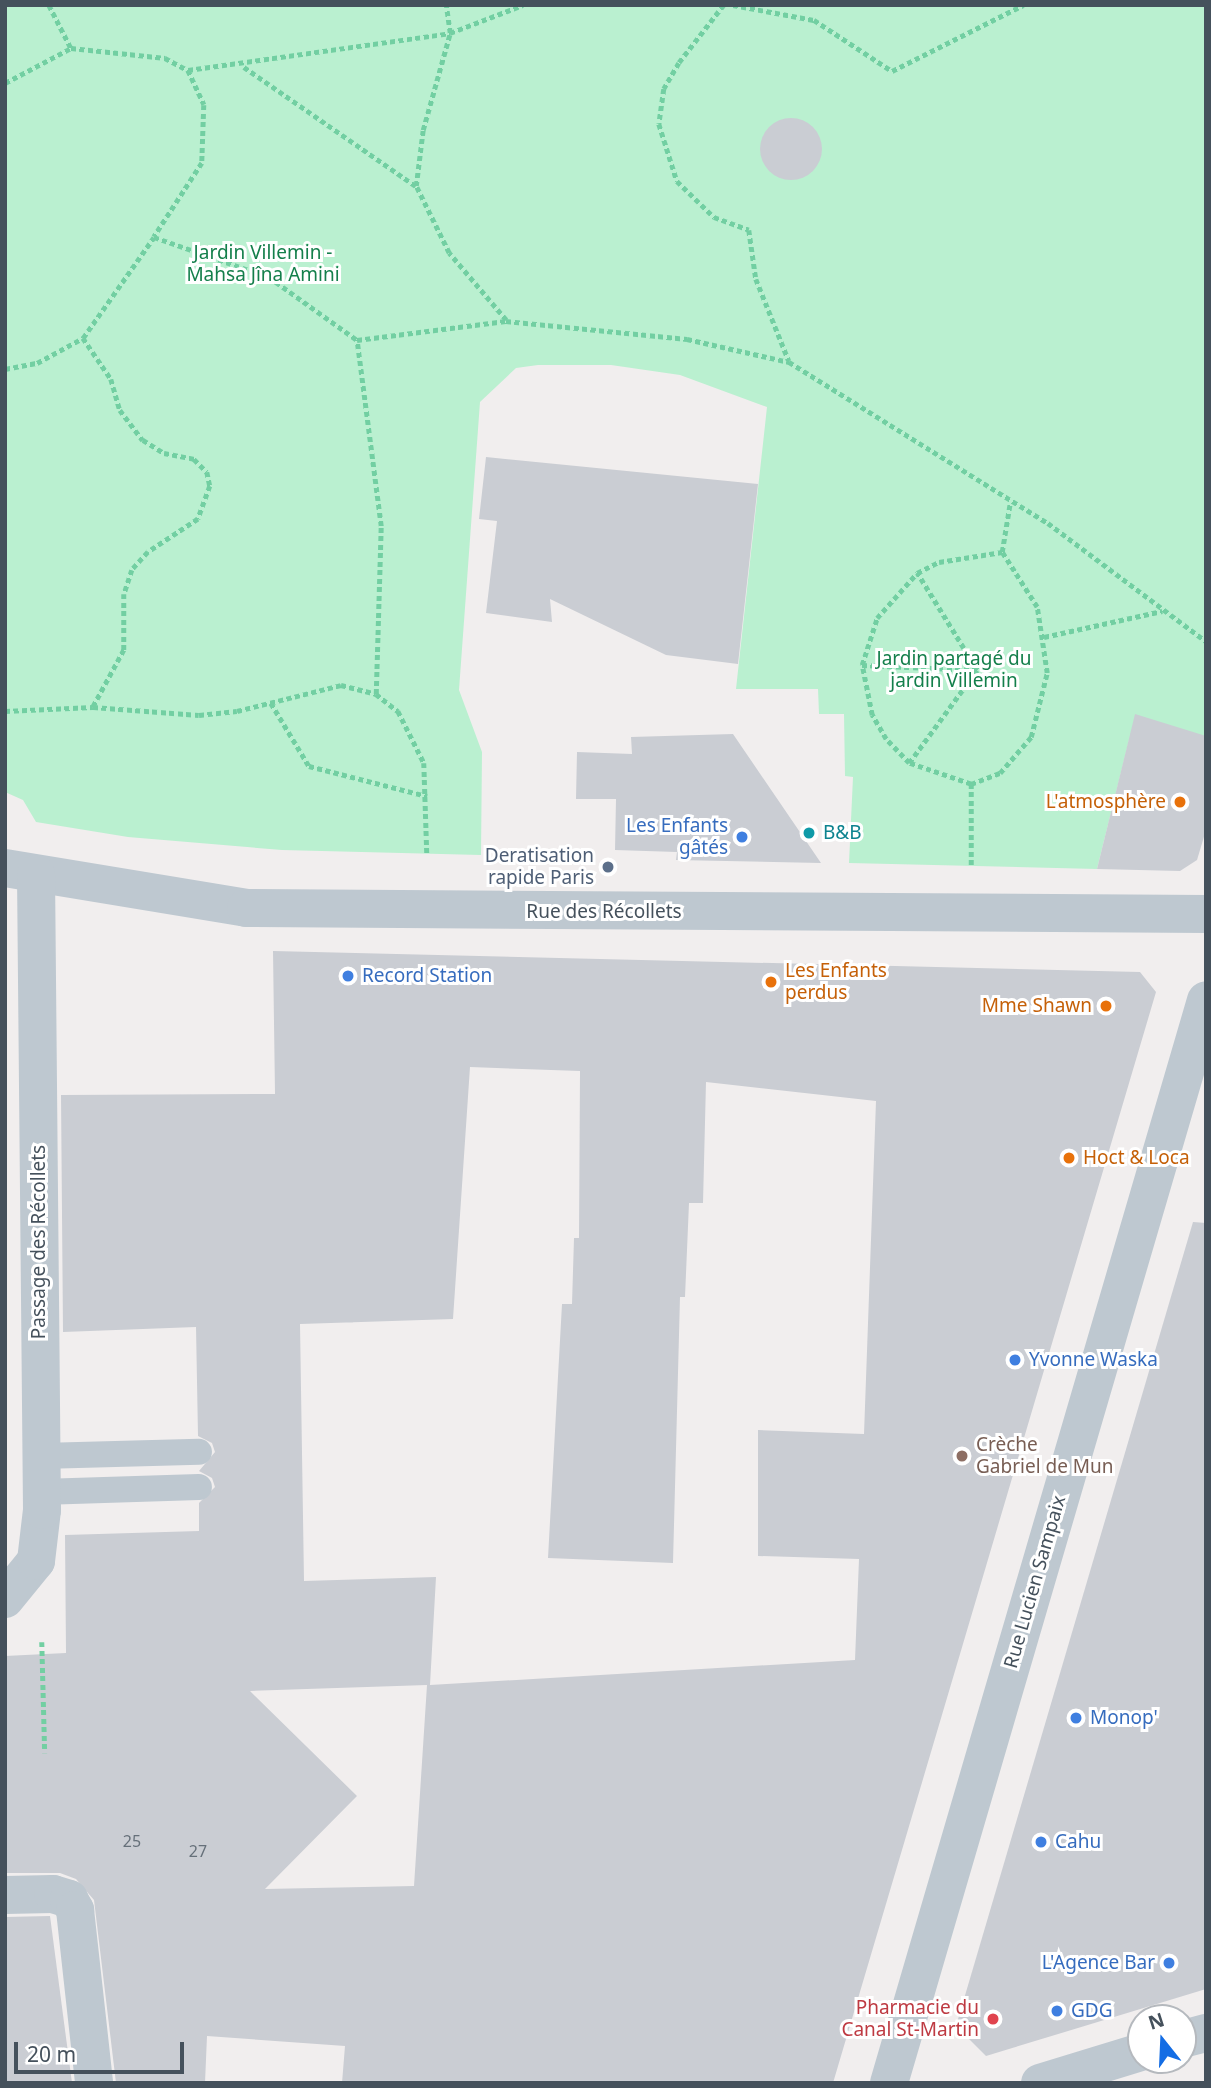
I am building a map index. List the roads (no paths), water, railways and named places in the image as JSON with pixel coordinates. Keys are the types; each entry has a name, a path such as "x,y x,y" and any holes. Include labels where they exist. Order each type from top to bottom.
{"street":[{"name":"Rue des Récollets","path":"21,871 246,908 1206,914"},
{"name":"Passage des Récollets","path":"5,1599 36,1561 41,1474 21,871"},
{"name":"Rue Lucien Sampaix","path":"888,2083 1206,1000"},
{"path":"5,1895 53,1895 69,1899 75,1910 94,2083"},
{"path":"1040,2083 1127,2056"}],"lane":[{"path":"41,1474 198,1452"},
{"path":"41,1474 199,1487"}],"place":[{"name":"L'atmosphère","path":"1180,802"},
{"name":"B&B","path":"809,833"},
{"name":"Les Enfants gâtés","path":"742,837"},
{"name":"Deratisation rapide Paris","path":"608,867"},
{"name":"Record Station","path":"348,976"},
{"name":"Les Enfants perdus","path":"771,982"},
{"name":"Mme Shawn","path":"1106,1006"},
{"name":"Hoct & Loca","path":"1069,1158"},
{"name":"Yvonne Waska","path":"1015,1360"},
{"name":"Crèche Gabriel de Mun","path":"962,1456"},
{"name":"Monop'","path":"1076,1718"},
{"name":"Cahu","path":"1041,1842"},
{"name":"L'Agence Bar","path":"1169,1963"},
{"name":"GDG","path":"1057,2011"},
{"name":"Pharmacie du Canal St-Martin","path":"993,2019"}],"park label":[{"name":"Jardin Villemin - Mahsa Jîna Amini","path":"263,264"},
{"name":"Jardin partagé du jardin Villemin","path":"954,670"}]}
